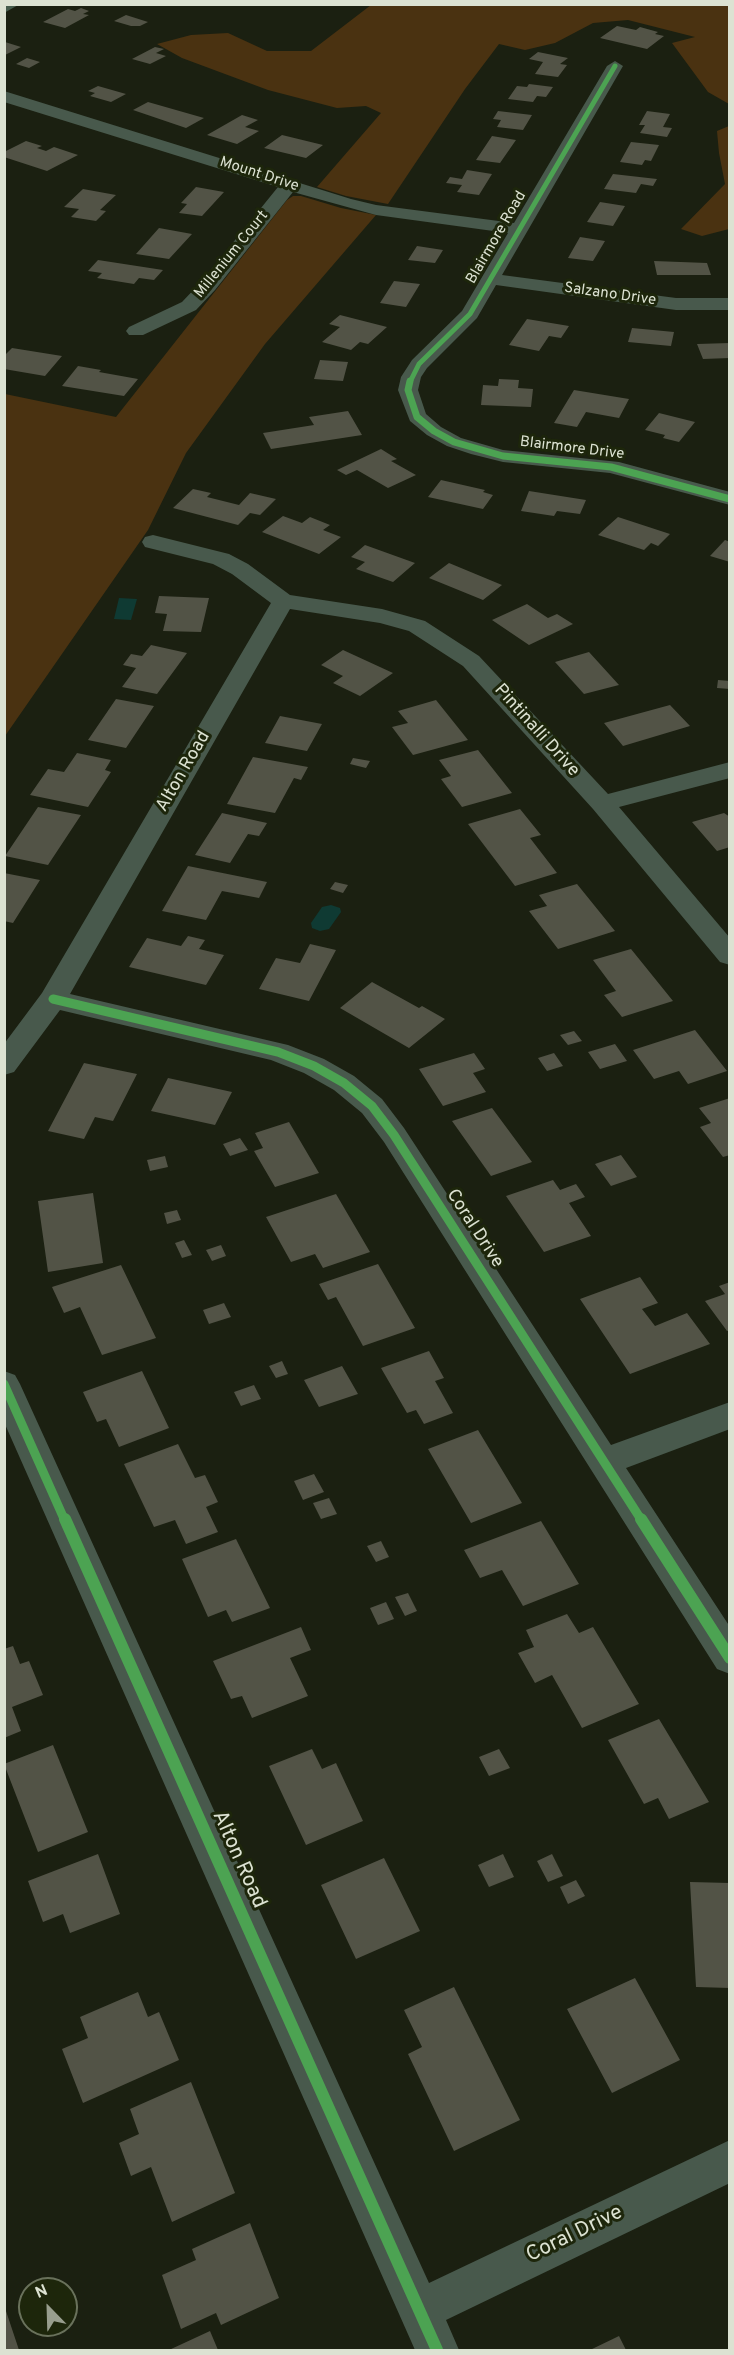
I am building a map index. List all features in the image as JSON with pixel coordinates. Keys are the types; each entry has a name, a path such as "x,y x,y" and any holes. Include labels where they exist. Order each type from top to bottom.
{"main road":[{"path":"4,8 12,4"}],"street":[{"name":"Blairmore Road","path":"417,417 408,390 411,377 419,364 470,314 615,66"},
{"name":"Mount Drive","path":"4,96 346,203 376,210 520,229"},
{"name":"Millenium Court","path":"136,331 189,306 208,286 289,185"},
{"name":"Salzano Drive","path":"491,279 676,304 729,304"},
{"name":"Blairmore Drive","path":"417,417 434,431 454,442 478,450 512,457 610,467 729,499"},
{"path":"153,542 221,558 283,601"},
{"name":"Pintinalli Drive","path":"283,601 382,616 417,626 471,661 602,803 729,956"},
{"name":"Alton Road","path":"4,1065 53,999 283,601"},
{"path":"602,803 729,770"},
{"name":"Coral Drive","path":"53,999 278,1052 314,1066 344,1083 372,1106 394,1135 729,1658"},
{"name":"Alton Road","path":"4,1384 437,2350"},
{"path":"604,1462 729,1415"},
{"name":"Coral Drive","path":"420,2310 729,2161"}],"shaded area":[{"path":"371,5 729,5 729,104 708,92 672,43 695,37 628,20 593,23 555,43 525,50 499,44 465,89 388,204 346,196 317,187 381,113 366,106 337,108 268,90 182,58 157,44 191,35 228,33 267,51 311,51"},
{"path":"729,126 729,229 702,236 681,229 725,184 717,131"},
{"path":"293,196 376,215 265,344 186,453 148,530 5,736 5,394 116,417 287,200"}],"water":[{"path":"119,598 137,599 131,620 114,619"},
{"path":"331,905 340,908 341,912 329,929 320,931 312,928 311,923 322,907"}],"building":[{"path":"81,8 89,11 83,14 89,15 65,28 43,22 68,9 75,11"},
{"path":"126,15 148,22 140,26 131,26 114,21"},
{"path":"617,26 636,30 640,27 664,36 647,49 600,38"},
{"path":"5,42 21,47 5,55"},
{"path":"155,47 164,49 156,53 166,56 150,64 132,59"},
{"path":"538,52 568,58 560,64 567,65 558,77 535,74 543,62 529,59"},
{"path":"27,58 40,62 29,68 16,64"},
{"path":"529,84 553,87 546,97 537,96 533,102 508,99 517,86 527,87"},
{"path":"98,86 126,94 111,102 90,96 95,93 88,91"},
{"path":"148,102 204,118 186,128 133,110"},
{"path":"498,111 532,115 523,130 497,127 501,120 493,119"},
{"path":"647,111 670,114 663,127 672,128 667,137 640,133 645,125 639,125"},
{"path":"242,115 258,120 245,127 259,131 237,144 207,135"},
{"path":"282,135 323,145 306,158 264,148"},
{"path":"492,136 516,140 500,163 476,160"},
{"path":"26,141 42,146 37,148 46,151 54,147 78,155 47,171 4,157 4,152"},
{"path":"631,142 659,145 651,161 645,160 642,165 620,162"},
{"path":"467,170 492,174 479,195 457,192 462,185 446,183 450,177 462,179"},
{"path":"613,174 657,179 653,186 641,184 636,193 604,189"},
{"path":"196,187 224,192 202,216 179,213 187,204 181,203"},
{"path":"83,189 116,195 100,210 106,211 96,221 71,217 79,209 64,207"},
{"path":"600,202 625,206 613,226 587,222"},
{"path":"159,228 192,234 169,259 136,254"},
{"path":"580,237 605,241 593,261 568,258"},
{"path":"417,246 443,250 435,263 408,260"},
{"path":"98,260 163,270 154,280 139,278 134,284 97,278 102,273 88,271"},
{"path":"654,261 707,263 711,275 657,275"},
{"path":"394,281 420,284 406,307 380,303"},
{"path":"340,315 387,327 368,344 360,342 351,350 322,342 340,327 329,324"},
{"path":"527,319 569,326 561,338 549,336 539,351 509,345"},
{"path":"632,328 674,332 671,346 628,342"},
{"path":"730,343 730,358 703,359 697,344"},
{"path":"12,348 62,356 45,376 4,369 4,356"},
{"path":"320,360 348,362 343,381 314,379"},
{"path":"78,366 138,379 124,396 62,386"},
{"path":"499,379 519,380 518,388 533,389 531,407 481,405 483,385 498,386"},
{"path":"574,390 629,399 619,418 586,412 577,427 554,423"},
{"path":"348,411 362,435 271,449 263,433 314,425 309,417"},
{"path":"659,413 695,422 679,442 663,438 665,435 645,430"},
{"path":"381,449 397,459 391,461 416,475 388,488 357,470 346,475 337,470"},
{"path":"441,480 485,490 483,492 493,495 483,509 428,497"},
{"path":"193,489 211,493 207,497 239,505 250,493 276,499 260,515 250,513 238,525 173,508"},
{"path":"529,491 586,500 580,514 557,511 554,516 521,511"},
{"path":"283,516 302,523 310,517 330,525 323,530 341,537 319,554 262,532"},
{"path":"618,517 670,534 658,546 651,543 644,550 598,535"},
{"path":"725,540 730,542 730,562 710,556"},
{"path":"365,545 415,563 393,582 356,569 365,562 351,557"},
{"path":"449,563 502,585 483,600 429,578"},
{"path":"159,596 209,598 201,632 163,631 167,614 155,613"},
{"path":"527,604 548,618 557,614 573,624 529,645 492,620"},
{"path":"151,645 187,653 157,694 122,687 136,668 123,665 131,654 142,656"},
{"path":"343,650 393,673 360,696 333,683 343,676 321,665"},
{"path":"589,652 619,685 584,694 555,662"},
{"path":"718,680 730,681 730,689 717,688"},
{"path":"116,699 154,706 126,748 88,740"},
{"path":"436,700 468,740 413,755 392,727 408,723 398,711"},
{"path":"670,705 690,726 623,746 604,723"},
{"path":"280,716 322,724 307,751 265,743"},
{"path":"478,750 512,793 462,807 441,779 451,776 439,760"},
{"path":"77,753 111,760 105,770 111,772 88,807 30,795 48,769 64,772"},
{"path":"253,757 308,767 301,780 294,778 275,813 227,804"},
{"path":"353,758 370,761 366,768 350,764"},
{"path":"38,807 81,815 48,865 5,856"},
{"path":"520,809 541,835 530,838 557,873 515,886 468,824"},
{"path":"222,813 267,823 259,836 248,834 230,863 195,855"},
{"path":"724,813 730,817 730,847 717,851 692,822"},
{"path":"188,866 267,882 259,898 222,891 206,920 162,911"},
{"path":"4,873 40,880 13,923 4,921"},
{"path":"335,882 348,885 343,893 330,889"},
{"path":"577,884 615,931 558,949 529,911 547,906 539,895"},
{"path":"188,936 205,940 199,949 224,955 206,985 129,967 147,938 181,946"},
{"path":"310,944 336,950 309,1001 259,989 276,958 300,963"},
{"path":"631,949 673,1001 622,1017 604,995 616,991 593,960"},
{"path":"372,982 419,1008 422,1006 445,1019 409,1048 340,1008"},
{"path":"695,1030 727,1071 688,1084 679,1071 654,1079 633,1050"},
{"path":"574,1031 582,1041 568,1045 560,1035"},
{"path":"615,1044 627,1061 600,1069 588,1052"},
{"path":"474,1053 485,1069 473,1073 486,1092 443,1106 419,1069"},
{"path":"554,1053 563,1066 547,1071 538,1058"},
{"path":"84,1063 137,1074 113,1121 95,1117 84,1139 48,1131"},
{"path":"168,1078 232,1092 215,1125 151,1111"},
{"path":"730,1098 730,1155 723,1157 700,1127 711,1123 699,1108"},
{"path":"492,1108 532,1162 491,1176 452,1121"},
{"path":"289,1122 319,1173 275,1187 254,1151 263,1148 255,1133"},
{"path":"240,1138 248,1150 230,1156 223,1144"},
{"path":"621,1155 637,1177 611,1186 595,1164"},
{"path":"165,1156 168,1167 150,1171 147,1160"},
{"path":"553,1180 560,1190 576,1184 585,1197 569,1203 591,1236 544,1252 506,1196"},
{"path":"93,1193 103,1263 48,1272 38,1201"},
{"path":"336,1194 370,1252 323,1268 315,1254 291,1262 266,1217"},
{"path":"177,1210 181,1220 167,1224 164,1213"},
{"path":"184,1240 192,1255 182,1258 175,1243"},
{"path":"221,1245 226,1256 212,1261 206,1250"},
{"path":"378,1264 415,1328 363,1346 336,1297 328,1300 319,1284"},
{"path":"121,1265 156,1338 102,1355 80,1307 64,1313 52,1287"},
{"path":"640,1277 658,1303 642,1309 655,1326 687,1313 710,1344 630,1374 580,1299"},
{"path":"730,1282 730,1330 727,1331 705,1301 725,1294 719,1286"},
{"path":"224,1303 231,1317 209,1324 203,1310"},
{"path":"429,1351 444,1378 435,1381 453,1413 424,1424 416,1410 407,1413 381,1368"},
{"path":"282,1361 288,1374 276,1378 269,1366"},
{"path":"342,1366 358,1394 319,1407 304,1380"},
{"path":"142,1371 169,1428 119,1447 106,1419 97,1422 83,1392"},
{"path":"254,1385 261,1399 241,1406 234,1392"},
{"path":"478,1430 522,1503 471,1523 428,1449"},
{"path":"178,1444 195,1478 205,1475 218,1502 206,1507 218,1532 186,1544 175,1520 154,1527 124,1464"},
{"path":"314,1474 324,1492 303,1500 294,1481"},
{"path":"329,1498 337,1514 321,1519 313,1503"},
{"path":"541,1521 579,1584 523,1606 502,1570 480,1578 464,1550"},
{"path":"236,1539 270,1608 232,1622 226,1610 208,1617 182,1559"},
{"path":"381,1541 389,1557 376,1562 367,1546"},
{"path":"408,1593 417,1611 405,1616 395,1597"},
{"path":"386,1602 394,1619 378,1625 370,1608"},
{"path":"567,1614 579,1633 593,1627 639,1704 582,1728 552,1675 535,1683 518,1653 534,1647 526,1630"},
{"path":"301,1627 311,1650 290,1658 308,1696 252,1718 242,1696 231,1699 213,1661"},
{"path":"13,1646 20,1664 29,1661 43,1695 12,1707 21,1731 4,1738 4,1649"},
{"path":"659,1719 709,1802 669,1819 658,1798 644,1804 608,1740"},
{"path":"53,1745 88,1832 38,1852 4,1764"},
{"path":"312,1749 322,1769 336,1763 363,1821 306,1845 269,1766"},
{"path":"499,1749 510,1768 489,1776 479,1757"},
{"path":"98,1854 120,1914 70,1933 63,1914 43,1922 28,1881"},
{"path":"503,1854 514,1877 489,1887 478,1865"},
{"path":"552,1854 563,1876 548,1882 537,1861"},
{"path":"384,1858 420,1931 356,1959 321,1885"},
{"path":"576,1880 585,1896 568,1904 560,1887"},
{"path":"690,1882 730,1883 730,1988 696,1987"},
{"path":"635,1978 680,2060 612,2093 567,2009"},
{"path":"454,1987 520,2120 454,2151 408,2054 422,2047 404,2010"},
{"path":"138,1992 148,2017 159,2012 179,2060 83,2103 62,2049 88,2038 80,2017"},
{"path":"191,2082 235,2193 172,2222 151,2167 131,2176 119,2143 139,2134 130,2109"},
{"path":"250,2223 279,2298 221,2325 216,2313 181,2329 162,2275 196,2260 192,2249"},
{"path":"5,2308 19,2350 4,2350"},
{"path":"210,2331 218,2350 169,2350"},
{"path":"619,2336 626,2350 590,2350"}],"cycle path":[{"path":"615,66 470,314 419,364 411,377 408,390 417,417 434,431 454,442 503,456 611,467 730,499"},
{"path":"53,999 278,1052 314,1066 344,1083 372,1106 394,1135 730,1658"},
{"path":"4,1384 437,2350"}]}
